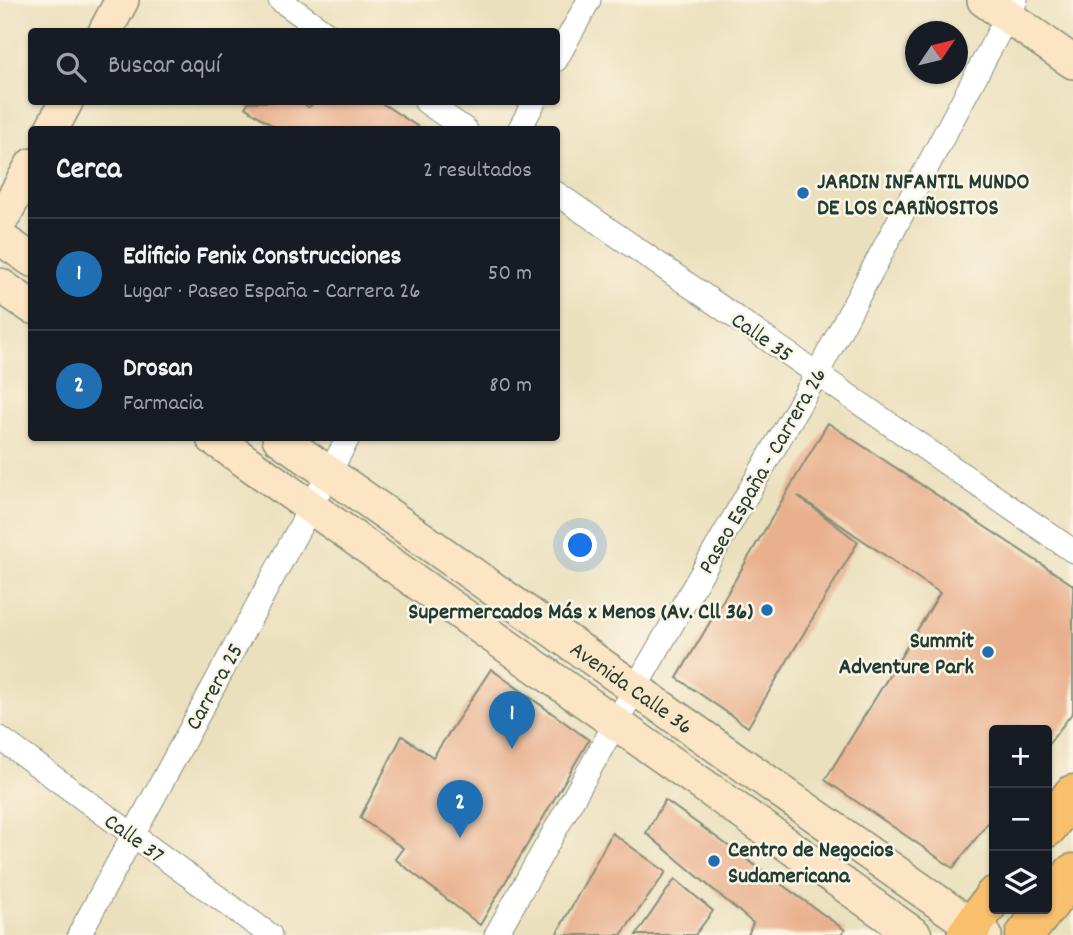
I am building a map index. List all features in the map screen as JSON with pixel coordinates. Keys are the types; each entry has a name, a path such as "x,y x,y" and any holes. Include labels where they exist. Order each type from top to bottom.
{"highway":[{"path":"1052,821 1073,794"},
{"path":"1052,900 1073,873"},
{"path":"1025,935 1041,914"}],"main road":[{"path":"107,28 122,0"},
{"path":"1002,5 1073,62"},
{"path":"53,126 64,105"},
{"path":"0,222 28,172"},
{"path":"0,238 28,257"},
{"path":"0,285 28,304"},
{"name":"Avenida Calle 36","path":"218,441 915,935"},
{"name":"Avenida Calle 36","path":"283,441 635,689 979,923"}],"street":[{"path":"280,0 319,28"},
{"path":"560,53 589,0"},
{"name":"Paseo España - Carrera 26","path":"496,935 817,374 1002,5"},
{"path":"430,105 460,126"},
{"path":"521,126 532,105"},
{"name":"Calle 35","path":"560,195 1073,551"},
{"name":"Carrera 25","path":"79,935 346,441"},
{"name":"Calle 37","path":"0,738 270,935"}],"building":[{"path":"385,105 417,126 273,126 245,107"},
{"name":"Summit Adventure Park","path":"828,423 1073,585 1073,712 1052,739 1052,725 989,725 989,821 953,868 825,780 940,593 798,496 858,542 748,727 677,678"},
{"path":"491,669 589,740 480,925 395,859 403,848 360,818 402,736 433,757"},
{"name":"Centro de Negocios Sudamericana","path":"665,800 845,930 841,935 748,935 753,923 646,833"},
{"path":"612,833 666,872 621,935 556,935"},
{"path":"675,879 713,911 695,935 636,935"}],"place":[{"name":"JARDIN INFANTIL MUNDO DE LOS CARIÑOSITOS","path":"803,193"},
{"name":"Supermercados Más x Menos (Av. Cll 36)","path":"767,610"},
{"name":"Summit Adventure Park","path":"988,652"},
{"name":"Edificio Fenix Construcciones","path":"512,749"},
{"name":"Drosan","path":"460,838"},
{"name":"Centro de Negocios Sudamericana","path":"714,861"}]}
